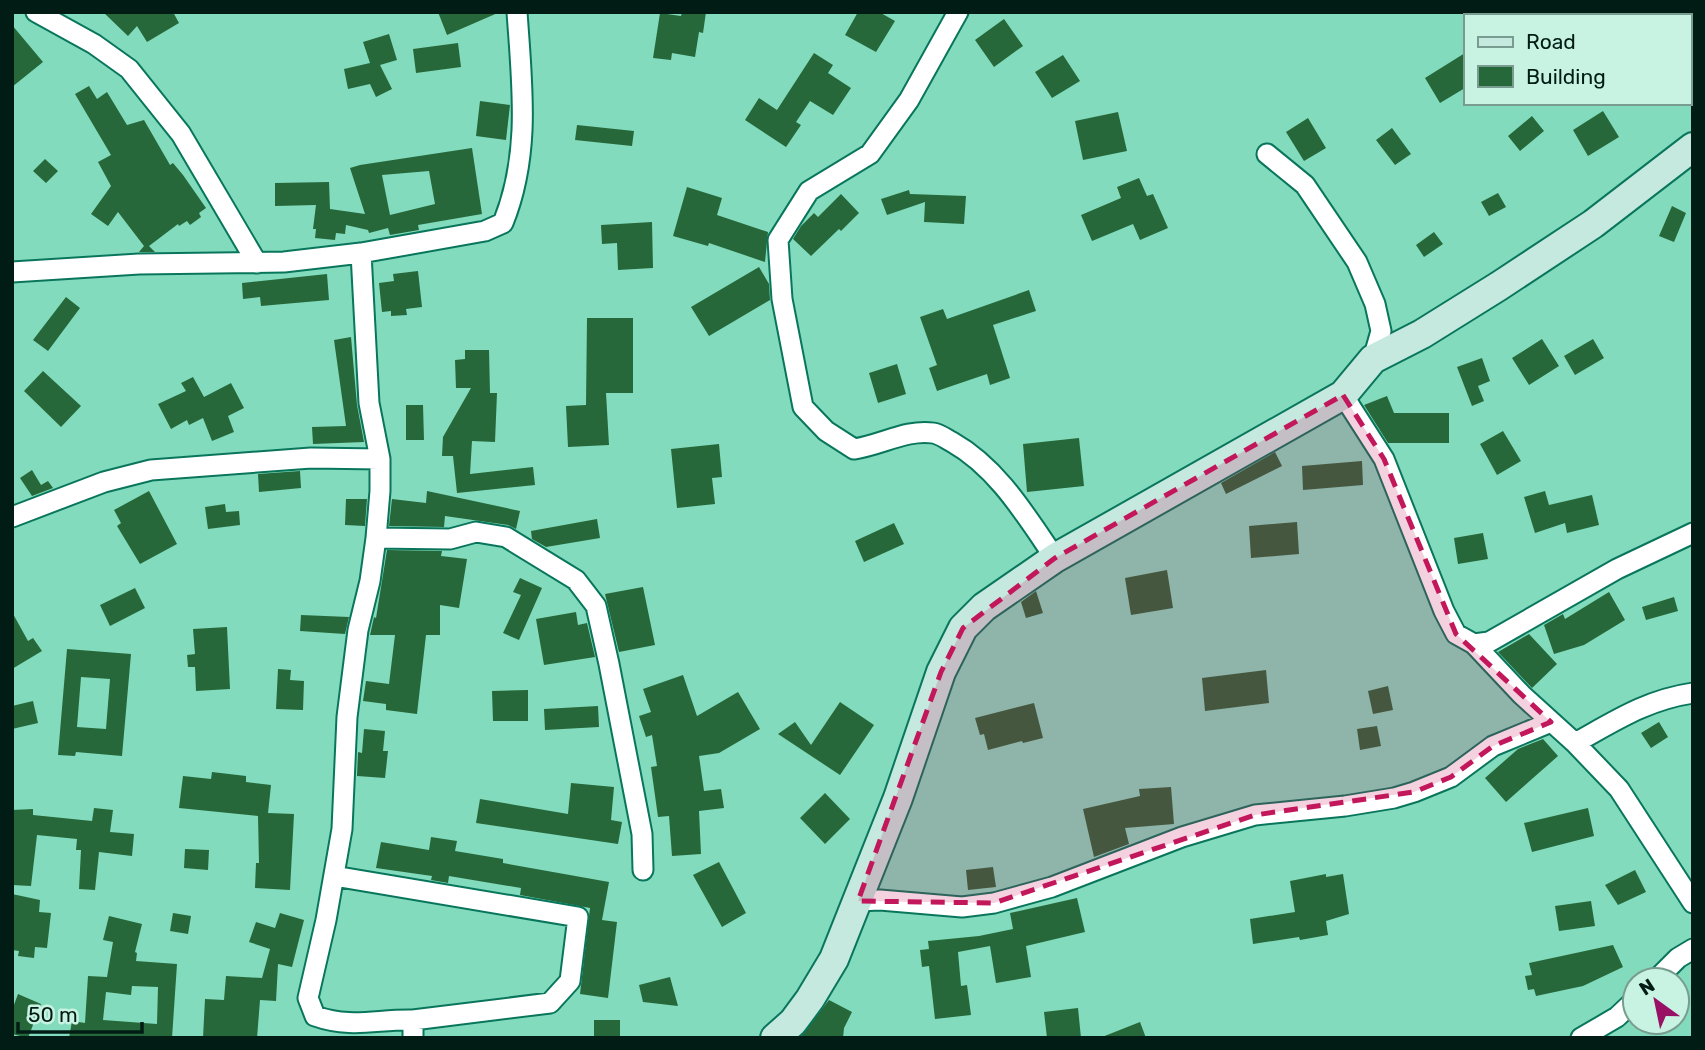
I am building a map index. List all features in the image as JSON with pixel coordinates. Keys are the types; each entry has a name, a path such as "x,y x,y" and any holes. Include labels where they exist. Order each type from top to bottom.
{"main road":[{"path":"775,1038 793,1022 834,959 898,798 941,672 963,628 984,607 1055,558 1343,396 1373,359 1422,334 1572,238 1693,147"}],"street":[{"path":"36,12 94,44 129,69 181,134 257,264"},
{"path":"12,272 139,264 257,264 361,253 485,231 503,223 512,202 522,152 522,87 517,12"},
{"path":"958,12 909,100 870,154 809,191 778,240 782,299 803,407 826,431 855,449 876,445 907,433 935,433 963,448 993,472 1055,558"},
{"path":"1267,154 1305,185 1357,262 1375,304 1381,331 1373,359"},
{"path":"334,876 578,917 570,981 550,1003 413,1029 387,1019 366,1024 335,1023 315,1016 307,999 326,920 342,829 349,705 358,630 370,581 380,491 380,459 369,403 361,253"},
{"path":"1343,396 1384,459 1444,611 1456,634 1474,645 1619,789 1693,903"},
{"path":"12,517 104,482 151,470 311,458 380,459"},
{"path":"376,538 450,539 476,532 506,537 576,580 596,606 610,664 642,834 643,870"},
{"path":"1474,645 1489,642 1617,569 1693,533"},
{"path":"1575,743 1608,722 1644,705 1693,694"},
{"path":"858,901 880,900 962,907 994,903 1052,887 1182,837 1255,815 1345,806 1414,792 1451,776 1493,746 1551,722"},
{"path":"1670,966 1693,949"},
{"path":"1581,1038 1621,1013"}],"highlighted area":[{"path":"1343,395 1384,459 1456,634 1551,722 1493,746 1451,777 1414,792 1255,815 994,903 858,901 941,672 963,628 1055,558"}],"building":[{"path":"103,12 173,12 179,23 147,42 137,26 128,36"},
{"path":"438,12 500,12 447,35"},
{"path":"682,12 706,12 695,57 672,53 671,60 653,58 660,13 681,16"},
{"path":"858,12 879,12 895,21 876,52 845,35"},
{"path":"1004,19 1023,46 994,67 975,40"},
{"path":"12,25 43,62 12,87"},
{"path":"389,34 397,60 380,65 392,89 376,97 370,84 348,89 344,69 370,63 363,42"},
{"path":"458,43 461,67 416,73 413,49"},
{"path":"814,53 833,65 828,73 851,88 833,115 810,101 796,122 801,125 786,147 745,120 759,98 777,110"},
{"path":"1464,54 1464,89 1440,103 1425,78"},
{"path":"1063,55 1080,81 1052,98 1035,72"},
{"path":"89,86 97,99 107,92 127,125 144,120 170,165 173,163 206,208 199,213 201,217 190,225 187,221 179,226 178,224 149,246 155,252 139,252 144,246 118,212 108,226 91,214 111,186 98,162 111,155 75,94"},
{"path":"480,101 510,105 506,140 476,136"},
{"path":"1603,111 1619,137 1588,156 1573,130"},
{"path":"1118,112 1127,151 1083,160 1075,121"},
{"path":"1532,116 1544,131 1520,151 1508,136"},
{"path":"1308,118 1326,148 1304,161 1286,132"},
{"path":"577,125 634,131 632,146 575,140"},
{"path":"1392,128 1411,154 1395,165 1376,140"},
{"path":"472,148 482,214 418,225 419,230 390,235 388,228 369,233 368,230 346,225 345,234 336,233 335,240 315,238 316,229 313,229 316,205 275,206 275,183 329,182 330,209 365,214 350,168","holes":["429,171 435,204 390,215 382,175"]},
{"path":"45,159 58,171 46,183 33,171"},
{"path":"1139,178 1147,196 1153,194 1168,228 1140,240 1133,224 1092,241 1081,215 1121,198 1117,187"},
{"path":"687,187 722,198 717,215 768,232 765,262 709,243 708,246 673,236"},
{"path":"909,190 910,194 966,196 964,224 924,222 925,202 887,215 881,199"},
{"path":"1498,193 1506,207 1489,216 1481,202"},
{"path":"841,194 859,213 811,256 793,239 814,213 818,217"},
{"path":"1672,206 1686,213 1674,242 1659,236"},
{"path":"652,222 653,268 618,270 617,243 602,244 601,225"},
{"path":"1434,232 1443,244 1424,257 1416,245"},
{"path":"759,267 769,284 770,300 709,336 691,307"},
{"path":"418,271 422,307 406,309 407,315 391,316 391,311 382,312 379,283 394,281 393,274"},
{"path":"327,274 329,300 261,306 260,297 243,299 242,283"},
{"path":"1029,290 1036,311 993,325 1010,378 990,385 987,374 937,391 929,368 937,365 920,317 943,309 947,319"},
{"path":"66,297 80,308 48,351 33,340"},
{"path":"587,318 633,318 633,393 606,393 609,445 568,447 566,406 586,405"},
{"path":"351,337 357,405 364,442 313,444 312,427 346,426 334,340"},
{"path":"1542,339 1559,366 1529,385 1512,358"},
{"path":"1593,339 1604,358 1575,375 1564,356"},
{"path":"465,350 489,350 490,393 497,393 495,442 472,441 470,474 533,467 535,485 457,493 453,456 442,456 443,437 471,388 456,388 455,360 465,359"},
{"path":"1482,358 1490,381 1478,386 1484,401 1472,406 1457,367"},
{"path":"897,364 906,394 878,403 869,373"},
{"path":"43,371 81,406 61,427 24,391"},
{"path":"193,377 204,397 231,383 244,408 228,416 234,432 212,441 203,418 189,425 187,420 171,429 158,404 186,391 181,383"},
{"path":"1387,396 1394,413 1449,413 1449,443 1388,443 1364,405"},
{"path":"406,405 423,405 424,440 406,440"},
{"path":"1503,431 1521,461 1497,475 1480,444"},
{"path":"1079,438 1084,486 1027,492 1023,444"},
{"path":"719,444 722,477 712,478 715,504 677,508 671,449"},
{"path":"1275,452 1282,466 1226,494 1221,483"},
{"path":"1362,461 1363,485 1303,490 1302,466"},
{"path":"32,470 41,485 48,481 53,488 32,496 20,478"},
{"path":"300,471 301,488 259,492 258,474"},
{"path":"149,491 177,544 140,564 117,526 121,523 114,510"},
{"path":"427,491 520,511 516,529 508,525 445,516 444,527 389,526 392,499 426,503"},
{"path":"1545,491 1549,505 1592,495 1599,525 1567,533 1565,523 1535,533 1524,497"},
{"path":"346,499 367,499 365,526 345,525"},
{"path":"225,504 226,512 239,511 240,525 208,529 205,507"},
{"path":"597,519 600,538 546,547 532,539 531,531"},
{"path":"1297,522 1299,554 1251,558 1249,526"},
{"path":"894,523 904,544 864,562 855,541"},
{"path":"1483,533 1488,559 1458,564 1454,538"},
{"path":"387,550 442,551 441,556 467,559 459,608 440,605 440,635 426,635 417,714 386,710 386,704 363,701 366,681 389,684 395,635 370,635 374,617 376,618"},
{"path":"1167,570 1173,608 1131,615 1125,578"},
{"path":"520,578 542,588 519,640 503,633 521,595 513,592"},
{"path":"643,587 655,645 619,652 605,594"},
{"path":"135,588 145,608 110,626 100,605"},
{"path":"1036,591 1043,613 1026,618 1021,602"},
{"path":"1609,592 1625,620 1584,645 1554,654 1544,625 1563,614 1565,619"},
{"path":"1674,597 1678,611 1646,620 1642,607"},
{"path":"12,612 28,641 33,638 42,651 12,669"},
{"path":"576,612 578,625 587,623 595,657 544,665 536,619"},
{"path":"301,615 349,617 345,634 300,631"},
{"path":"227,627 230,689 196,691 195,667 188,667 187,655 195,654 193,629"},
{"path":"1529,634 1557,664 1532,688 1498,652"},
{"path":"67,649 131,654 122,756 76,752 75,756 58,755","holes":["81,677 110,679 106,729 77,727"]},
{"path":"278,669 291,670 290,680 304,681 303,710 276,709"},
{"path":"1266,670 1269,703 1205,711 1202,678"},
{"path":"683,675 697,716 738,692 760,729 719,753 699,756 704,791 721,789 724,808 699,811 701,854 672,856 669,816 658,817 651,767 657,766 652,735 646,737 639,716 651,712 643,689"},
{"path":"1388,686 1393,710 1373,714 1368,691"},
{"path":"528,690 528,721 493,721 492,691"},
{"path":"33,701 38,723 12,729 12,706"},
{"path":"840,702 874,725 840,775 778,734 795,722 811,745"},
{"path":"1034,703 1043,738 988,750 984,734 980,735 975,718"},
{"path":"598,706 599,727 545,730 544,709"},
{"path":"1659,722 1668,737 1651,748 1641,733"},
{"path":"1377,726 1381,746 1360,750 1357,729"},
{"path":"364,729 385,731 383,751 388,751 385,778 357,776 358,752 362,753"},
{"path":"1543,739 1558,756 1506,802 1485,778 1518,749"},
{"path":"212,772 246,776 246,782 271,785 268,813 294,814 290,890 255,888 256,863 259,863 258,816 179,808 183,776 211,779"},
{"path":"571,783 614,787 611,820 622,822 618,844 476,823 480,799 568,814"},
{"path":"1171,787 1174,824 1125,828 1129,844 1094,857 1083,809 1140,796 1139,789"},
{"path":"825,793 850,819 825,844 800,818"},
{"path":"94,808 113,810 110,832 134,834 132,856 99,852 95,890 79,889 81,850 76,850 77,839 37,835 31,886 12,885 12,810 33,809 33,815 92,821"},
{"path":"1588,808 1594,836 1532,852 1524,823"},
{"path":"431,837 457,841 455,851 503,859 503,863 609,882 602,920 617,922 608,998 580,994 590,908 520,895 521,888 449,876 448,883 431,880 432,876 376,868 381,842 429,850"},
{"path":"185,849 209,850 208,870 184,868"},
{"path":"719,862 746,913 722,927 693,875"},
{"path":"993,867 996,887 968,890 966,870"},
{"path":"1635,870 1646,892 1618,905 1605,885"},
{"path":"1326,874 1326,877 1343,874 1349,914 1326,921 1328,935 1253,944 1250,919 1295,912 1290,881"},
{"path":"12,894 40,900 39,912 51,913 47,948 35,947 34,958 18,956 19,951 12,950"},
{"path":"1077,898 1085,932 1026,946 1031,977 996,983 990,946 958,952 961,986 967,985 971,1015 935,1019 929,966 922,967 920,950 929,949 928,941 979,936 1013,929 1010,913"},
{"path":"1591,901 1595,926 1559,931 1555,906"},
{"path":"173,913 191,916 188,934 170,931"},
{"path":"280,913 304,920 292,967 278,964 276,1001 260,1000 257,1038 203,1038 205,999 224,1000 226,976 262,978 270,949 249,942 256,922 275,928"},
{"path":"109,916 142,924 135,952 136,961 177,964 172,1038 69,1038 72,1021 85,1023 88,976 107,977 113,942 103,940","holes":["132,986 158,987 157,1024 103,1020 106,992 131,995"]},
{"path":"1613,945 1623,966 1583,986 1536,996 1534,989 1528,990 1525,976 1532,975 1529,963"},
{"path":"670,977 678,1006 643,1002 639,985"},
{"path":"18,994 41,1004 28,1038 12,1034 12,1010"},
{"path":"829,1000 852,1012 844,1028 843,1038 800,1038"},
{"path":"1078,1008 1081,1038 1047,1038 1044,1012"},
{"path":"594,1020 620,1020 620,1038 594,1038"},
{"path":"1140,1022 1146,1038 1102,1038 1102,1037"}]}
